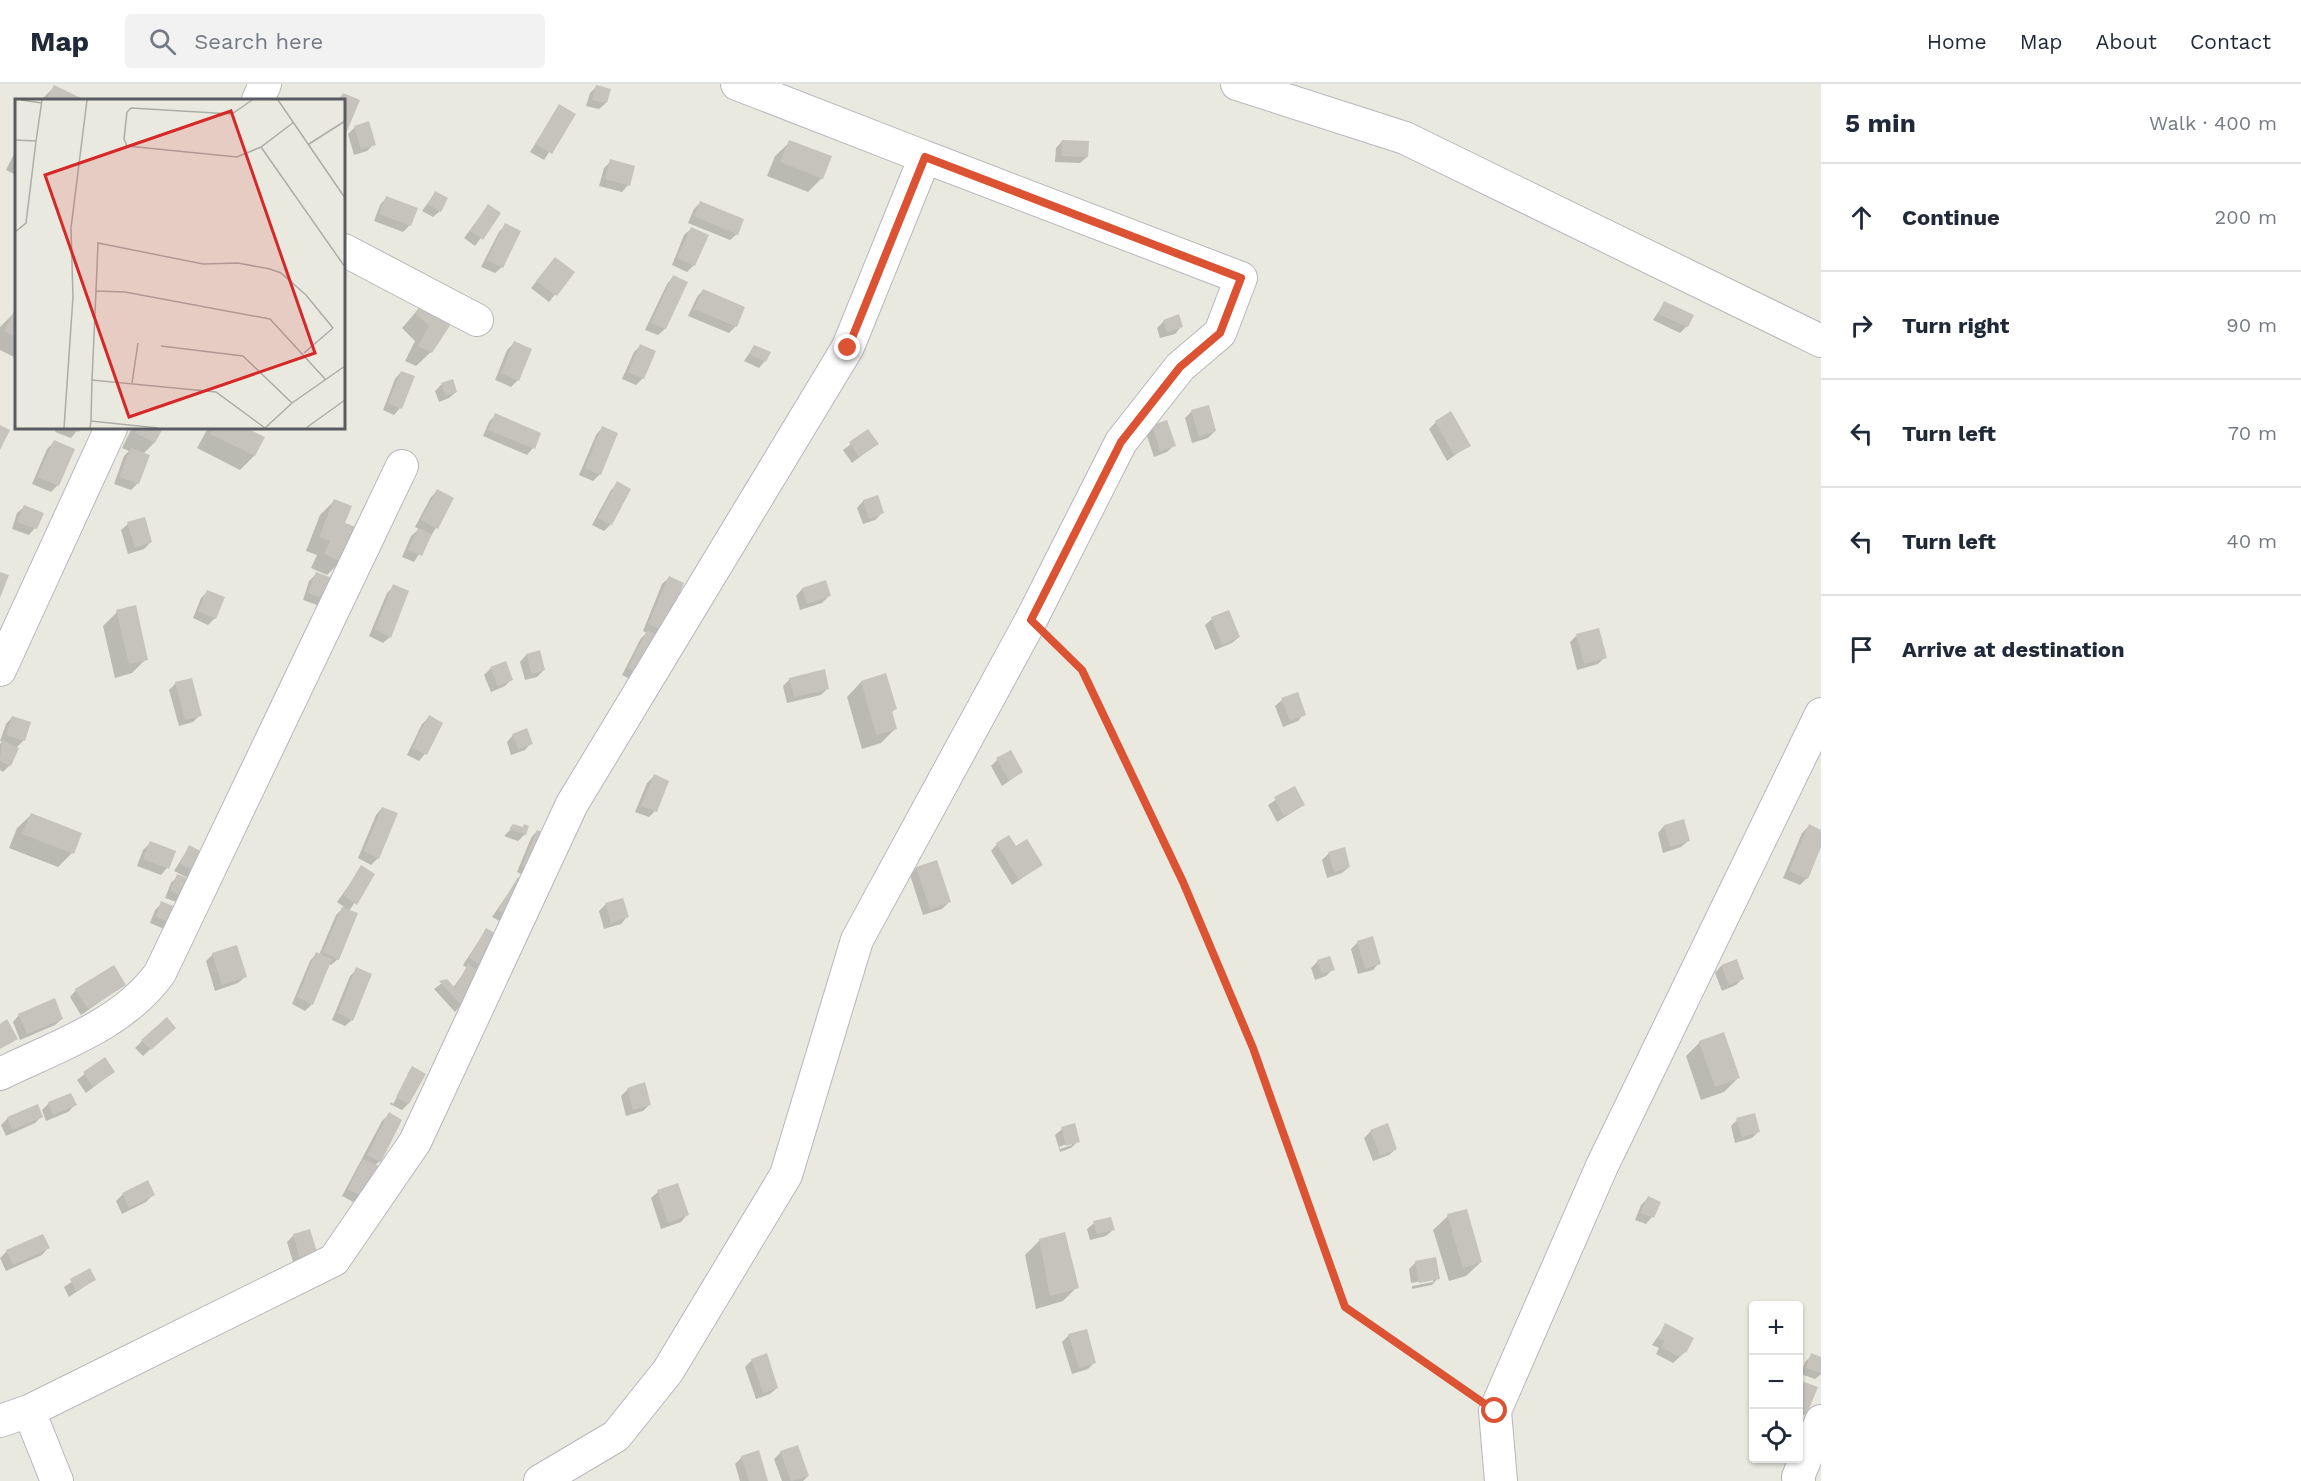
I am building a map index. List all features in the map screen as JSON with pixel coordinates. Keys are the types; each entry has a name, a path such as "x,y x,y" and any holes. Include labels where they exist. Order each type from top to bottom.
{"street":[{"path":"258,99 265,84"},
{"path":"540,1481 616,1436 668,1371 786,1175 857,940 1031,620 1121,442 1180,367 1220,333 1241,278 737,84"},
{"path":"1237,84 1406,138 1821,341"},
{"path":"0,1421 29,1411 334,1260 415,1142 572,804 848,348 925,157"},
{"path":"345,251 477,320"},
{"path":"0,670 111,429"},
{"path":"0,1074 117,1016 145,994 160,973 402,466"},
{"path":"1501,1481 1495,1411 1602,1166 1821,714"},
{"path":"29,1411 57,1481"},
{"path":"1799,1481 1798,1477 1821,1422"}],"path":[{"path":"1031,620 1082,670 1183,882 1253,1048 1345,1307 1495,1411"}],"building":[{"path":"54,85 83,99 47,99"},
{"path":"596,85 611,89 607,103 592,100"},
{"path":"343,93 360,100 345,136 345,99 340,99"},
{"path":"559,104 576,114 552,154 535,144"},
{"path":"369,121 376,145 361,149 354,126"},
{"path":"789,140 832,156 823,179 780,162"},
{"path":"1062,140 1089,141 1088,157 1061,156"},
{"path":"610,159 635,166 630,186 605,179"},
{"path":"435,191 448,198 441,212 428,204"},
{"path":"386,196 418,208 411,226 379,214"},
{"path":"700,201 744,219 738,235 694,216"},
{"path":"488,204 501,213 483,240 470,231"},
{"path":"505,223 521,231 503,268 487,260"},
{"path":"691,227 709,235 695,266 677,258"},
{"path":"555,257 575,272 557,296 536,281"},
{"path":"673,275 688,282 666,329 651,323"},
{"path":"703,289 745,307 737,327 694,309"},
{"path":"426,298 455,318 432,353 418,346 429,326 415,313"},
{"path":"1664,301 1694,315 1688,327 1658,314"},
{"path":"14,311 15,336 4,331"},
{"path":"1179,314 1183,327 1167,332 1163,320"},
{"path":"514,341 532,349 519,381 501,373"},
{"path":"640,344 656,351 644,379 628,372"},
{"path":"754,345 771,352 766,362 749,354"},
{"path":"401,371 415,376 402,409 388,403"},
{"path":"453,379 457,392 445,396 441,383"},
{"path":"1209,405 1216,431 1199,437 1191,410"},
{"path":"1451,411 1471,446 1454,455 1435,421"},
{"path":"495,413 541,433 535,449 488,430"},
{"path":"1167,420 1176,446 1160,451 1152,425"},
{"path":"0,425 10,430 0,450"},
{"path":"602,426 618,433 601,475 585,468"},
{"path":"137,429 162,429 155,443 135,433"},
{"path":"212,429 248,429 265,437 255,456 210,434"},
{"path":"868,429 879,444 859,457 849,442"},
{"path":"54,440 75,449 59,486 37,477"},
{"path":"131,448 150,455 139,484 119,477"},
{"path":"617,481 631,489 612,525 598,518"},
{"path":"437,489 454,498 438,529 421,520"},
{"path":"878,495 884,513 869,519 863,500"},
{"path":"334,499 352,506 345,523 356,527 342,562 324,554 330,541 319,537"},
{"path":"24,505 44,513 37,529 17,522"},
{"path":"145,517 152,542 135,548 127,522"},
{"path":"418,528 432,534 422,556 408,550"},
{"path":"0,572 9,575 0,598"},
{"path":"316,572 332,578 325,599 308,593"},
{"path":"669,576 684,583 664,631 648,624"},
{"path":"826,580 831,596 807,604 802,588"},
{"path":"393,584 409,591 391,638 375,629"},
{"path":"207,590 225,597 216,619 198,611"},
{"path":"136,605 148,660 129,664 116,610"},
{"path":"1229,610 1240,637 1222,645 1211,617"},
{"path":"1599,628 1607,658 1584,664 1576,634"},
{"path":"647,630 661,637 642,676 628,668"},
{"path":"540,650 545,670 532,674 526,654"},
{"path":"506,661 513,680 498,686 490,667"},
{"path":"825,669 829,689 794,697 789,678"},
{"path":"886,673 897,709 892,711 897,729 876,735 861,681"},
{"path":"192,678 202,716 185,720 175,682"},
{"path":"1298,692 1306,715 1290,721 1281,698"},
{"path":"429,715 443,723 427,755 412,748"},
{"path":"12,716 31,722 25,741 6,735"},
{"path":"527,728 533,744 518,749 512,734"},
{"path":"2,740 19,748 11,766 0,761"},
{"path":"1011,750 1023,772 1009,780 996,758"},
{"path":"654,774 669,781 657,812 641,806"},
{"path":"1295,786 1305,805 1284,816 1274,797"},
{"path":"382,807 398,813 379,859 364,851"},
{"path":"31,813 82,833 74,854 22,834"},
{"path":"1684,819 1690,841 1670,847 1664,825"},
{"path":"513,824 529,826 526,835 509,829"},
{"path":"1809,824 1821,830 1821,847 1808,879 1789,871"},
{"path":"537,830 551,835 537,872 522,866"},
{"path":"1009,835 1016,846 1027,839 1043,865 1019,880 996,843"},
{"path":"150,841 176,851 169,869 143,859"},
{"path":"189,845 208,855 199,873 180,864"},
{"path":"1345,847 1350,867 1334,872 1328,852"},
{"path":"937,860 951,902 930,909 916,867"},
{"path":"361,865 375,874 357,905 343,895"},
{"path":"177,874 195,881 188,898 170,891"},
{"path":"518,877 531,885 510,918 498,910"},
{"path":"623,898 629,917 611,923 605,903"},
{"path":"161,901 182,910 177,925 156,917"},
{"path":"342,907 358,913 339,960 323,952"},
{"path":"486,928 500,936 482,966 469,958"},
{"path":"1373,936 1381,964 1365,969 1357,941"},
{"path":"237,945 247,977 222,985 212,953"},
{"path":"316,952 332,959 313,1005 297,997"},
{"path":"1330,956 1335,970 1322,974 1317,960"},
{"path":"1737,959 1744,979 1729,985 1721,965"},
{"path":"468,964 481,972 462,1006 439,981 447,979 455,988"},
{"path":"114,965 126,985 88,1009 75,989"},
{"path":"356,967 372,974 353,1021 338,1013"},
{"path":"55,998 63,1019 27,1034 18,1014"},
{"path":"167,1017 176,1028 151,1050 141,1040"},
{"path":"7,1019 18,1039 0,1049 0,1024"},
{"path":"1724,1032 1740,1078 1715,1087 1699,1041"},
{"path":"105,1057 115,1072 93,1087 83,1072"},
{"path":"412,1066 426,1074 409,1104 396,1097"},
{"path":"645,1082 651,1105 633,1110 627,1088"},
{"path":"71,1093 77,1105 53,1115 48,1102"},
{"path":"38,1104 43,1117 12,1130 7,1117"},
{"path":"389,1112 402,1120 381,1162 367,1155"},
{"path":"1755,1113 1760,1132 1742,1137 1736,1118"},
{"path":"1075,1123 1080,1142 1066,1146 1061,1127"},
{"path":"1388,1123 1397,1149 1380,1156 1370,1130"},
{"path":"363,1159 381,1167 365,1198 348,1189"},
{"path":"148,1180 155,1195 129,1208 122,1193"},
{"path":"678,1183 689,1215 668,1223 657,1190"},
{"path":"1648,1196 1661,1202 1654,1218 1640,1213"},
{"path":"1467,1209 1482,1262 1463,1268 1447,1214"},
{"path":"1111,1217 1115,1230 1097,1234 1093,1221"},
{"path":"310,1229 321,1265 303,1270 293,1234"},
{"path":"1065,1232 1079,1288 1050,1296 1039,1239"},
{"path":"43,1234 50,1248 13,1265 6,1250"},
{"path":"1436,1257 1440,1279 1419,1283 1415,1261"},
{"path":"90,1268 96,1280 76,1291 70,1279"},
{"path":"1665,1323 1694,1338 1686,1353 1684,1351 1680,1357 1661,1347 1665,1341 1658,1338"},
{"path":"1087,1329 1096,1363 1079,1368 1068,1334"},
{"path":"767,1353 778,1388 763,1393 751,1359"},
{"path":"1811,1353 1821,1357 1821,1373 1806,1368"},
{"path":"1803,1381 1818,1387 1807,1414 1803,1412"},
{"path":"798,1445 809,1476 791,1481 780,1451"},
{"path":"759,1450 768,1481 749,1481 741,1456"}],"route":[{"path":"848,348 925,157 1241,278 1220,333 1180,367 1121,442 1031,620 1082,670 1183,882 1253,1048 1345,1307 1495,1411"}]}
